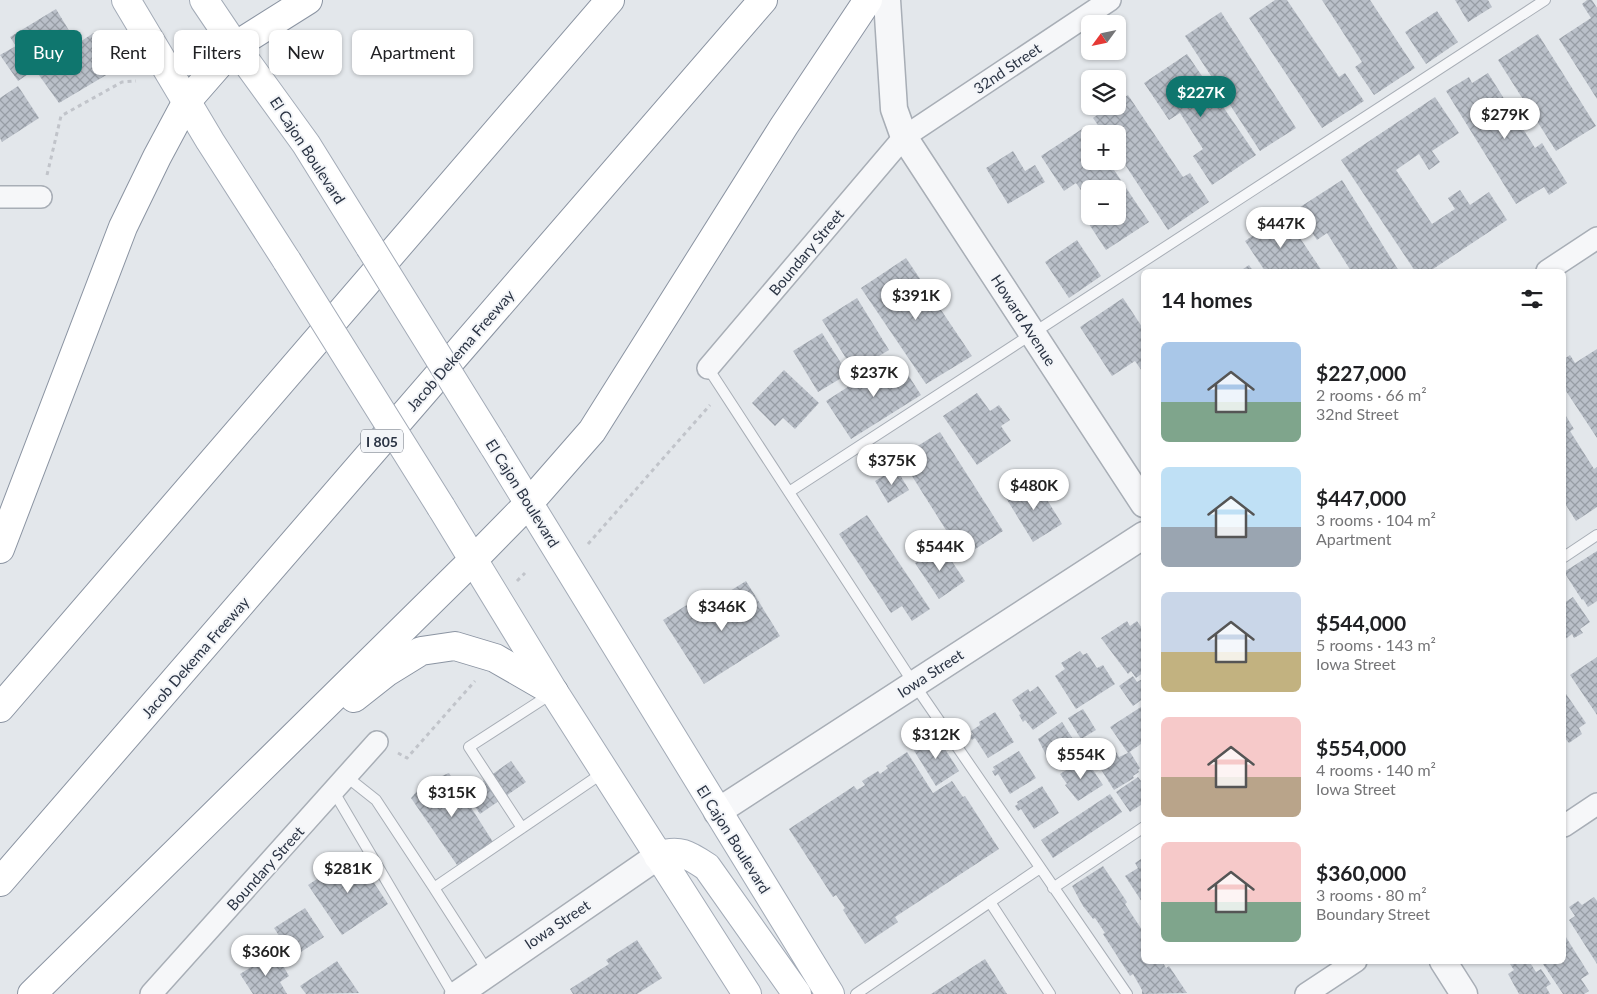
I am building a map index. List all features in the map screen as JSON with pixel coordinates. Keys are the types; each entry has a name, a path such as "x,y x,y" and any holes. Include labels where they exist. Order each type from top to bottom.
{"main road":[{"path":"126,0 210,142 441,507 554,692 747,994"},
{"name":"El Cajon Boulevard","path":"204,0 224,30"},
{"path":"259,31 308,0"},
{"path":"0,708 610,0"},
{"name":"Jacob Dekema Freeway","path":"0,882 763,0"},
{"path":"32,994 473,560 529,503 592,431 784,126 868,0"},
{"path":"0,549 123,227 187,101 210,75"},
{"name":"El Cajon Boulevard","path":"257,75 273,96 341,202 493,445 830,994"},
{"path":"237,791 387,672 421,651 455,646 484,653 554,692"},
{"path":"658,856 670,851 689,855 707,867 797,994"}],"street":[{"name":"Howard Avenue","path":"887,0 894,109 904,137 1141,499"},
{"name":"32nd Street","path":"904,137 1110,0"},
{"name":"Boundary Street","path":"708,368 904,137"},
{"path":"0,197 42,197"},
{"path":"1550,269 1597,238"},
{"name":"Iowa Street","path":"717,812 1141,537"},
{"name":"Boundary Street","path":"151,994 378,742"},
{"path":"1566,825 1597,804"},
{"name":"Iowa Street","path":"458,994 658,856"},
{"path":"1306,994 1351,964"},
{"path":"1445,964 1464,994"}],"lane":[{"path":"789,492 1032,332 1545,0"},
{"path":"708,368 914,684 1127,994"},
{"path":"1566,556 1597,535"},
{"path":"522,828 469,747 554,692"},
{"path":"434,888 605,771"},
{"path":"340,784 376,800 488,972"},
{"path":"340,784 453,994"},
{"path":"1054,888 1141,829"},
{"path":"856,994 1040,868"},
{"path":"990,902 1050,994"}],"path":[{"path":"42,197 61,116 122,82 136,81"},
{"path":"588,544 723,391"},
{"path":"514,583 526,573"},
{"path":"378,742 408,758 478,677"}],"building":[{"path":"1275,0 1287,0 1339,77 1345,73 1364,101 1322,128 1249,18"},
{"path":"1322,0 1370,0 1415,68 1374,95 1355,67 1362,62"},
{"path":"1455,0 1488,0 1492,7 1468,22"},
{"path":"1587,0 1592,0 1597,8 1597,99 1559,39 1591,18 1582,4"},
{"path":"56,9 69,30 22,30"},
{"path":"1437,11 1458,42 1426,64 1405,32"},
{"path":"1221,12 1296,128 1260,151 1185,36"},
{"path":"15,34 15,44 10,37"},
{"path":"92,34 92,75 106,75 59,103 39,75 82,75 82,41"},
{"path":"1538,34 1596,126 1556,151 1498,60"},
{"path":"15,47 15,75 27,75 18,81 0,55"},
{"path":"1187,54 1256,155 1212,185 1193,156 1203,149 1180,113 1169,120 1144,83"},
{"path":"1488,73 1535,148 1542,143 1567,183 1549,195 1544,187 1516,204 1446,91 1469,77 1472,83"},
{"path":"18,86 39,118 2,142 0,138 0,98"},
{"path":"1128,95 1183,177 1190,173 1209,202 1168,230 1126,166 1126,125 1098,125 1093,118 1097,115 1126,115 1126,96"},
{"path":"1435,97 1459,133 1432,151 1440,162 1429,170 1419,154 1396,170 1432,224 1455,209 1448,198 1460,190 1470,205 1489,192 1507,220 1433,269 1414,269 1341,160"},
{"path":"1081,130 1081,170 1114,170 1121,180 1081,180 1081,190 1076,183 1064,191 1041,156"},
{"path":"1013,151 1025,171 1035,165 1045,182 1008,204 986,168"},
{"path":"1342,180 1398,269 1350,269 1327,233 1317,240 1297,209"},
{"path":"1126,188 1149,222 1106,250 1090,225 1126,225"},
{"path":"1284,214 1321,269 1264,269 1245,241"},
{"path":"1077,240 1101,276 1069,298 1045,262"},
{"path":"906,258 972,356 926,384 861,288"},
{"path":"1249,265 1252,269 1243,269"},
{"path":"857,298 889,350 854,371 822,320"},
{"path":"1123,298 1141,325 1141,370 1135,361 1112,376 1080,327"},
{"path":"822,333 848,374 818,392 793,351"},
{"path":"1597,349 1597,438 1566,391 1566,358 1570,355 1575,363"},
{"path":"896,356 921,395 851,439 826,401"},
{"path":"784,370 819,403 795,429 783,418 775,426 752,403"},
{"path":"977,393 990,411 999,405 1010,420 1001,426 1011,441 977,465 943,416"},
{"path":"1566,416 1574,429 1570,431 1594,469 1597,467 1597,507 1576,521 1566,505"},
{"path":"940,432 1003,531 963,557 900,457"},
{"path":"896,468 909,490 888,503 875,481"},
{"path":"1035,480 1062,524 1033,542 1006,498"},
{"path":"867,515 930,609 912,621 902,606 891,613 839,534"},
{"path":"941,545 965,581 939,599 915,563"},
{"path":"1597,551 1597,601 1588,607 1566,575 1566,571"},
{"path":"746,581 780,636 704,684 663,620 690,603 696,612"},
{"path":"1573,597 1590,622 1580,629 1583,633 1574,638 1572,634 1566,638 1566,602"},
{"path":"1127,621 1130,626 1137,621 1141,627 1141,674 1136,678 1131,671 1128,674 1101,638"},
{"path":"1080,651 1083,655 1087,653 1097,668 1103,665 1115,684 1076,709 1055,676 1065,669 1061,663"},
{"path":"1597,657 1597,715 1570,675"},
{"path":"1133,676 1137,682 1141,680 1141,700 1133,706 1119,686"},
{"path":"1038,686 1057,713 1033,730 1025,720 1023,722 1019,715 1021,714 1012,700 1028,689 1030,692"},
{"path":"1566,694 1586,723 1579,728 1582,734 1569,743 1566,739"},
{"path":"1141,707 1141,744 1128,753 1110,727"},
{"path":"1083,709 1096,730 1081,739 1068,718"},
{"path":"995,712 1014,742 988,758 975,738 972,740 970,736 973,734 971,731 980,725 979,722"},
{"path":"1062,722 1080,750 1055,766 1049,756 1047,757 1038,739"},
{"path":"936,735 959,771 936,786 913,749"},
{"path":"1114,748 1119,757 1130,752 1140,768 1139,772 1133,776 1134,778 1114,790 1095,760"},
{"path":"1019,751 1036,778 1010,794 998,774 995,776 992,771 995,770 993,767"},
{"path":"907,752 933,793 952,781 963,797 965,796 999,849 895,917 898,922 865,944 843,910 845,908 836,895 833,897 789,829 854,786 857,790 865,785 862,781 878,771 880,774 888,768 886,766"},
{"path":"1085,758 1103,785 1078,801 1065,785 1067,784 1060,774"},
{"path":"511,761 526,782 480,814 466,793"},
{"path":"449,773 493,842 457,865 411,798 423,784"},
{"path":"1138,777 1141,781 1141,805 1130,812 1116,792"},
{"path":"1042,786 1059,813 1034,829 1021,809 1018,811 1015,806 1018,804 1017,802"},
{"path":"1110,794 1122,812 1053,858 1041,840"},
{"path":"355,854 388,904 342,935 308,885"},
{"path":"1141,859 1141,900 1125,876 1138,868 1135,863"},
{"path":"1103,866 1127,902 1125,904 1141,928 1141,964 1164,964 1166,968 1169,966 1187,993 1142,994 1142,990 1133,974 1130,976 1103,934 1105,933 1095,918 1093,919 1083,906 1072,886"},
{"path":"1594,897 1597,901 1597,964 1569,920 1575,916 1569,907 1578,901 1582,905"},
{"path":"305,908 324,937 293,957 274,928"},
{"path":"1566,937 1589,974 1581,979 1589,991 1584,994 1563,994 1543,964 1566,964"},
{"path":"637,940 662,978 637,994 573,994 570,989 609,964 606,960"},
{"path":"275,952 289,976 280,982 287,994 253,994 240,974"},
{"path":"985,959 1007,994 931,994"},
{"path":"337,961 359,993 306,994 300,986"},
{"path":"1510,964 1531,964 1536,972 1541,969 1551,984 1546,987 1550,994 1519,994 1508,974 1514,970"}]}
